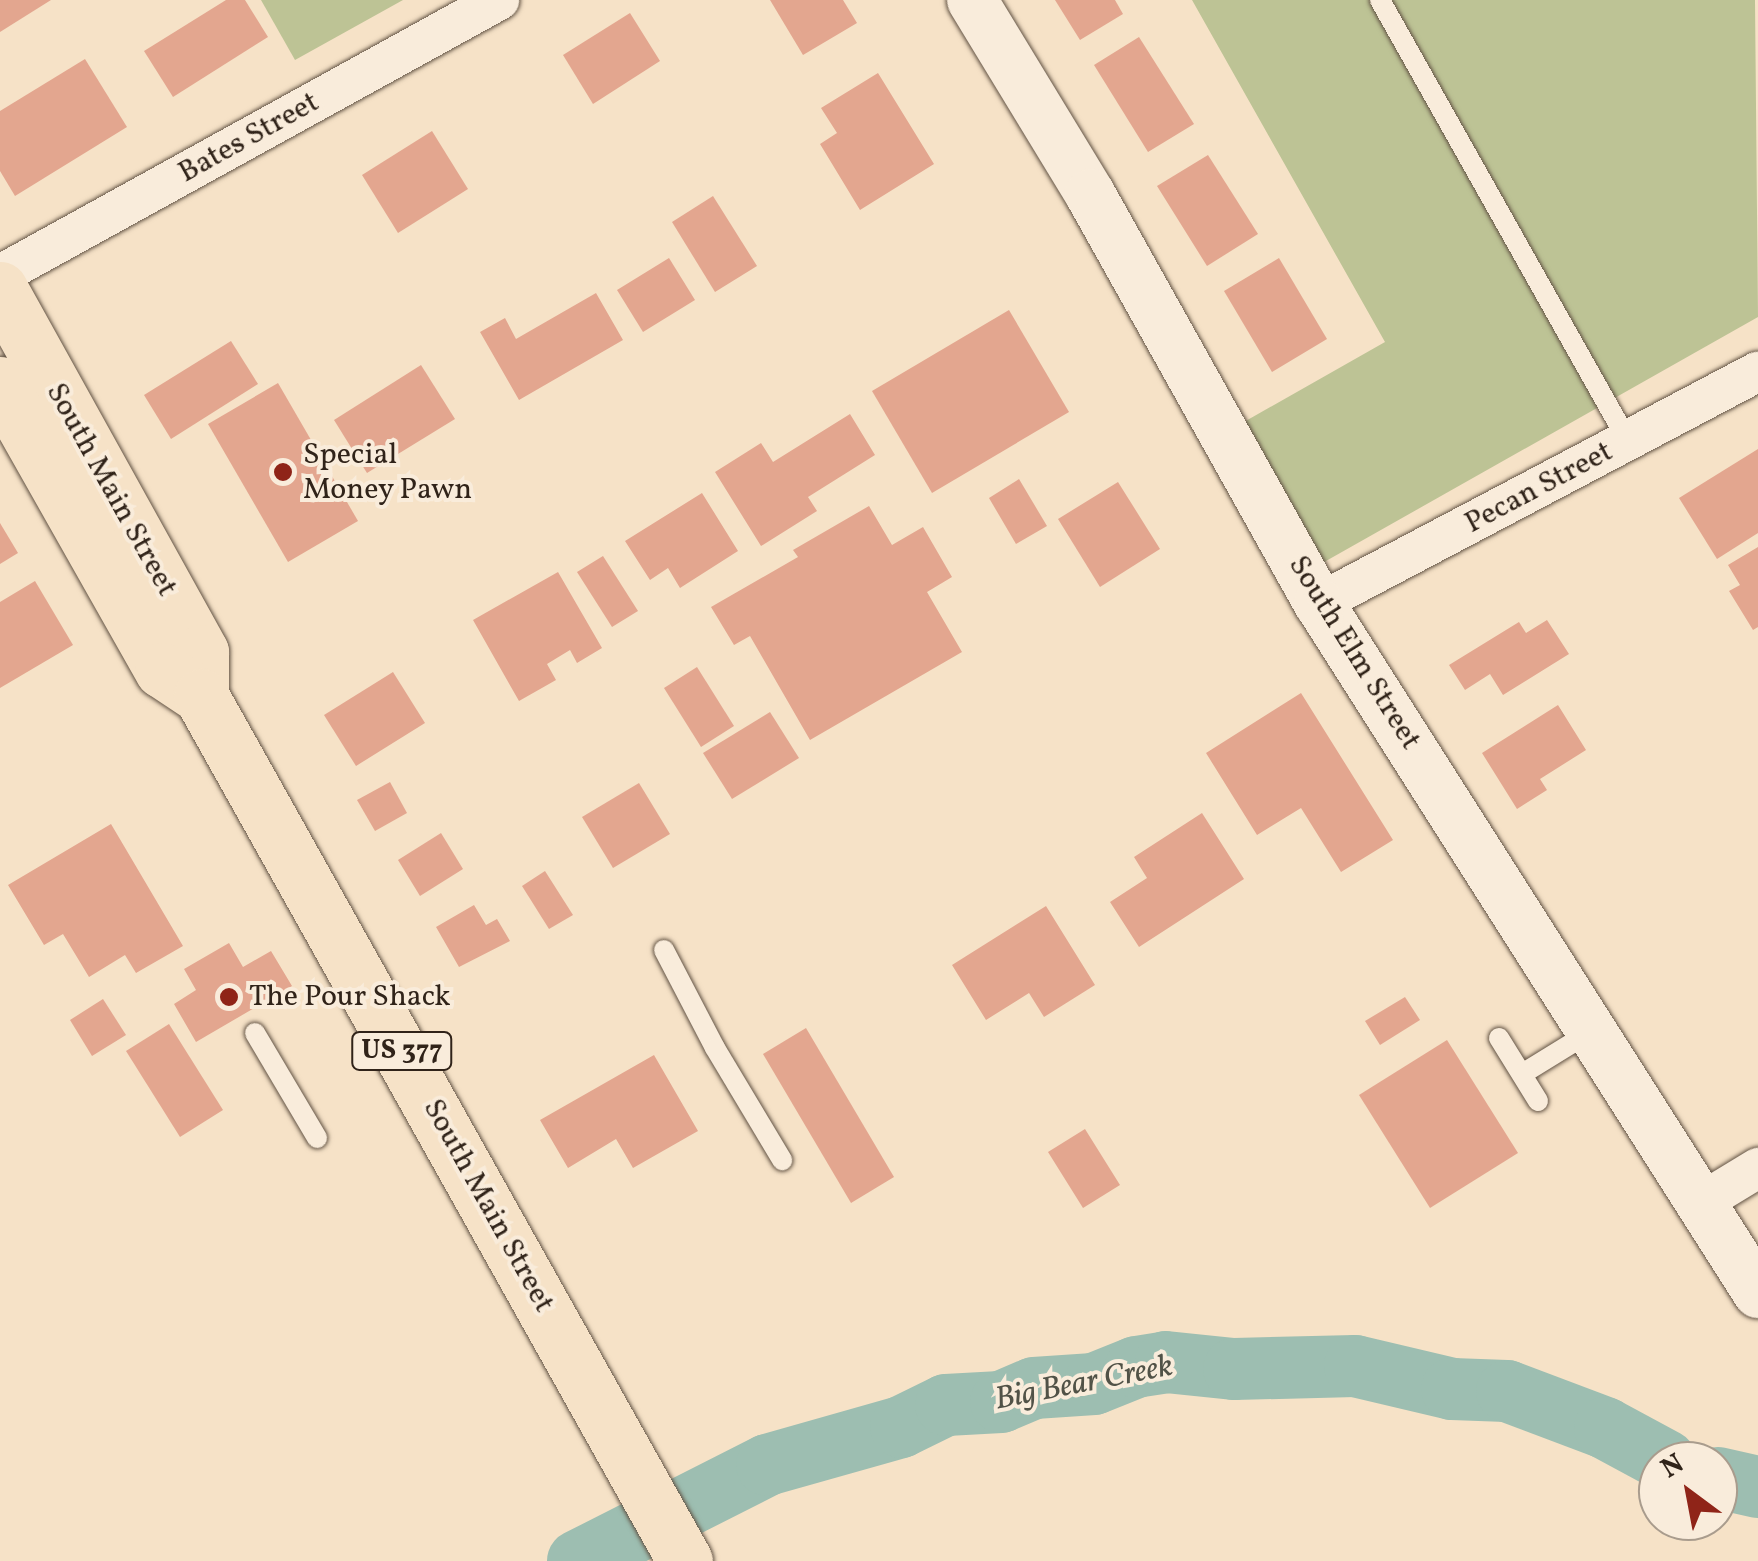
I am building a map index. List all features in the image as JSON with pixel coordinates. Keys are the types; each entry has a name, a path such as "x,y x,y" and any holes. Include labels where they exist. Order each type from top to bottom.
{"main road":[{"name":"South Main Street","path":"0,290 202,652 201,696"},
{"name":"South Main Street","path":"0,384 162,670 201,696 685,1561"}],"street":[{"name":"Bates Street","path":"0,276 499,0"},
{"name":"South Elm Street","path":"972,0 1090,194 1319,603 1758,1292"},
{"name":"Pecan Street","path":"1319,603 1758,372"},
{"path":"1702,1202 1758,1168"}],"lane":[{"path":"1380,0 1628,441"},
{"path":"664,950 715,1048 782,1160"},
{"path":"1522,1074 1592,1031"},
{"path":"255,1033 318,1138"},
{"path":"1500,1038 1538,1102"}],"green space":[{"path":"261,0 403,0 295,60"},
{"path":"1192,0 1755,0 1758,317 1287,583 1207,443 1385,342"}],"building":[{"path":"0,0 51,0 0,32"},
{"path":"226,0 245,0 268,37 173,97 144,51"},
{"path":"770,0 843,0 857,23 803,55"},
{"path":"1055,0 1115,0 1123,14 1080,40"},
{"path":"630,13 660,61 593,104 563,55"},
{"path":"1139,37 1194,124 1148,152 1094,65"},
{"path":"85,59 127,127 15,196 0,171 0,111"},
{"path":"878,73 934,164 860,210 820,144 837,133 821,108"},
{"path":"432,131 468,189 398,233 362,175"},
{"path":"1208,155 1258,234 1207,266 1157,186"},
{"path":"713,196 757,266 715,292 672,222"},
{"path":"669,258 695,300 643,332 617,290"},
{"path":"1279,258 1327,339 1272,372 1224,291"},
{"path":"596,293 623,340 519,400 480,332 505,318 516,339"},
{"path":"1009,310 1069,412 932,493 872,391"},
{"path":"231,341 258,384 171,439 144,395"},
{"path":"421,365 455,419 367,473 334,420"},
{"name":"Special Money Pawn","path":"278,383 358,521 288,562 208,424"},
{"path":"850,414 875,455 808,497 817,511 761,546 715,472 761,443 773,462"},
{"path":"1758,449 1758,533 1717,559 1679,498"},
{"path":"1019,479 1047,526 1016,544 989,498"},
{"path":"1118,482 1160,549 1100,587 1058,519"},
{"path":"702,493 738,551 680,588 668,568 650,580 625,541"},
{"path":"869,506 892,545 923,527 952,577 927,592 962,652 810,740 750,636 734,645 711,607 798,557 793,550"},
{"path":"0,523 18,553 0,564"},
{"path":"1758,547 1758,627 1753,630 1729,591 1740,585 1728,565"},
{"path":"603,556 638,611 612,627 577,572"},
{"path":"558,572 602,648 577,663 570,650 547,664 556,680 519,701 473,620"},
{"path":"35,581 73,645 0,688 0,602"},
{"path":"1547,620 1569,654 1503,695 1490,674 1465,690 1449,665 1519,622 1526,633"},
{"path":"697,667 734,726 701,747 664,688"},
{"path":"393,672 425,723 356,766 324,715"},
{"path":"1301,693 1393,840 1341,872 1301,808 1257,835 1206,753"},
{"path":"1558,705 1586,750 1540,779 1547,790 1517,809 1482,753"},
{"path":"770,712 799,758 732,799 703,753"},
{"path":"390,782 407,813 375,831 357,800"},
{"path":"639,783 670,834 613,868 582,817"},
{"path":"1202,813 1244,879 1139,947 1110,902 1147,878 1134,857"},
{"path":"111,824 183,946 136,973 125,955 89,977 63,934 44,945 8,885"},
{"path":"441,833 463,869 420,896 398,860"},
{"path":"545,871 573,915 549,929 522,886"},
{"path":"474,905 486,925 497,919 510,941 459,967 436,927"},
{"path":"1046,906 1095,985 1044,1017 1029,993 986,1020 952,965"},
{"name":"The Pour Shack","path":"229,943 243,967 271,951 292,986 196,1042 174,1004 196,990 184,969"},
{"path":"1405,997 1420,1020 1380,1045 1365,1021"},
{"path":"103,999 126,1035 92,1056 70,1020"},
{"path":"169,1024 223,1110 180,1137 126,1051"},
{"path":"806,1028 894,1177 851,1203 763,1054"},
{"path":"1447,1040 1518,1153 1430,1208 1359,1095"},
{"path":"654,1055 698,1131 633,1168 616,1139 568,1168 540,1120"},
{"path":"1085,1129 1120,1185 1083,1208 1048,1152"}],"waterway":[{"name":"Big Bear Creek","path":"578,1561 767,1465 901,1427 946,1405 1001,1402 1034,1388 1094,1384 1136,1367 1166,1362 1234,1369 1355,1366 1452,1389 1507,1391 1605,1428 1638,1446"},
{"name":"Big Bear Creek","path":"1738,1482 1758,1487"}],"place":[{"name":"Special Money Pawn","path":"283,472"},
{"name":"The Pour Shack","path":"229,997"}]}
